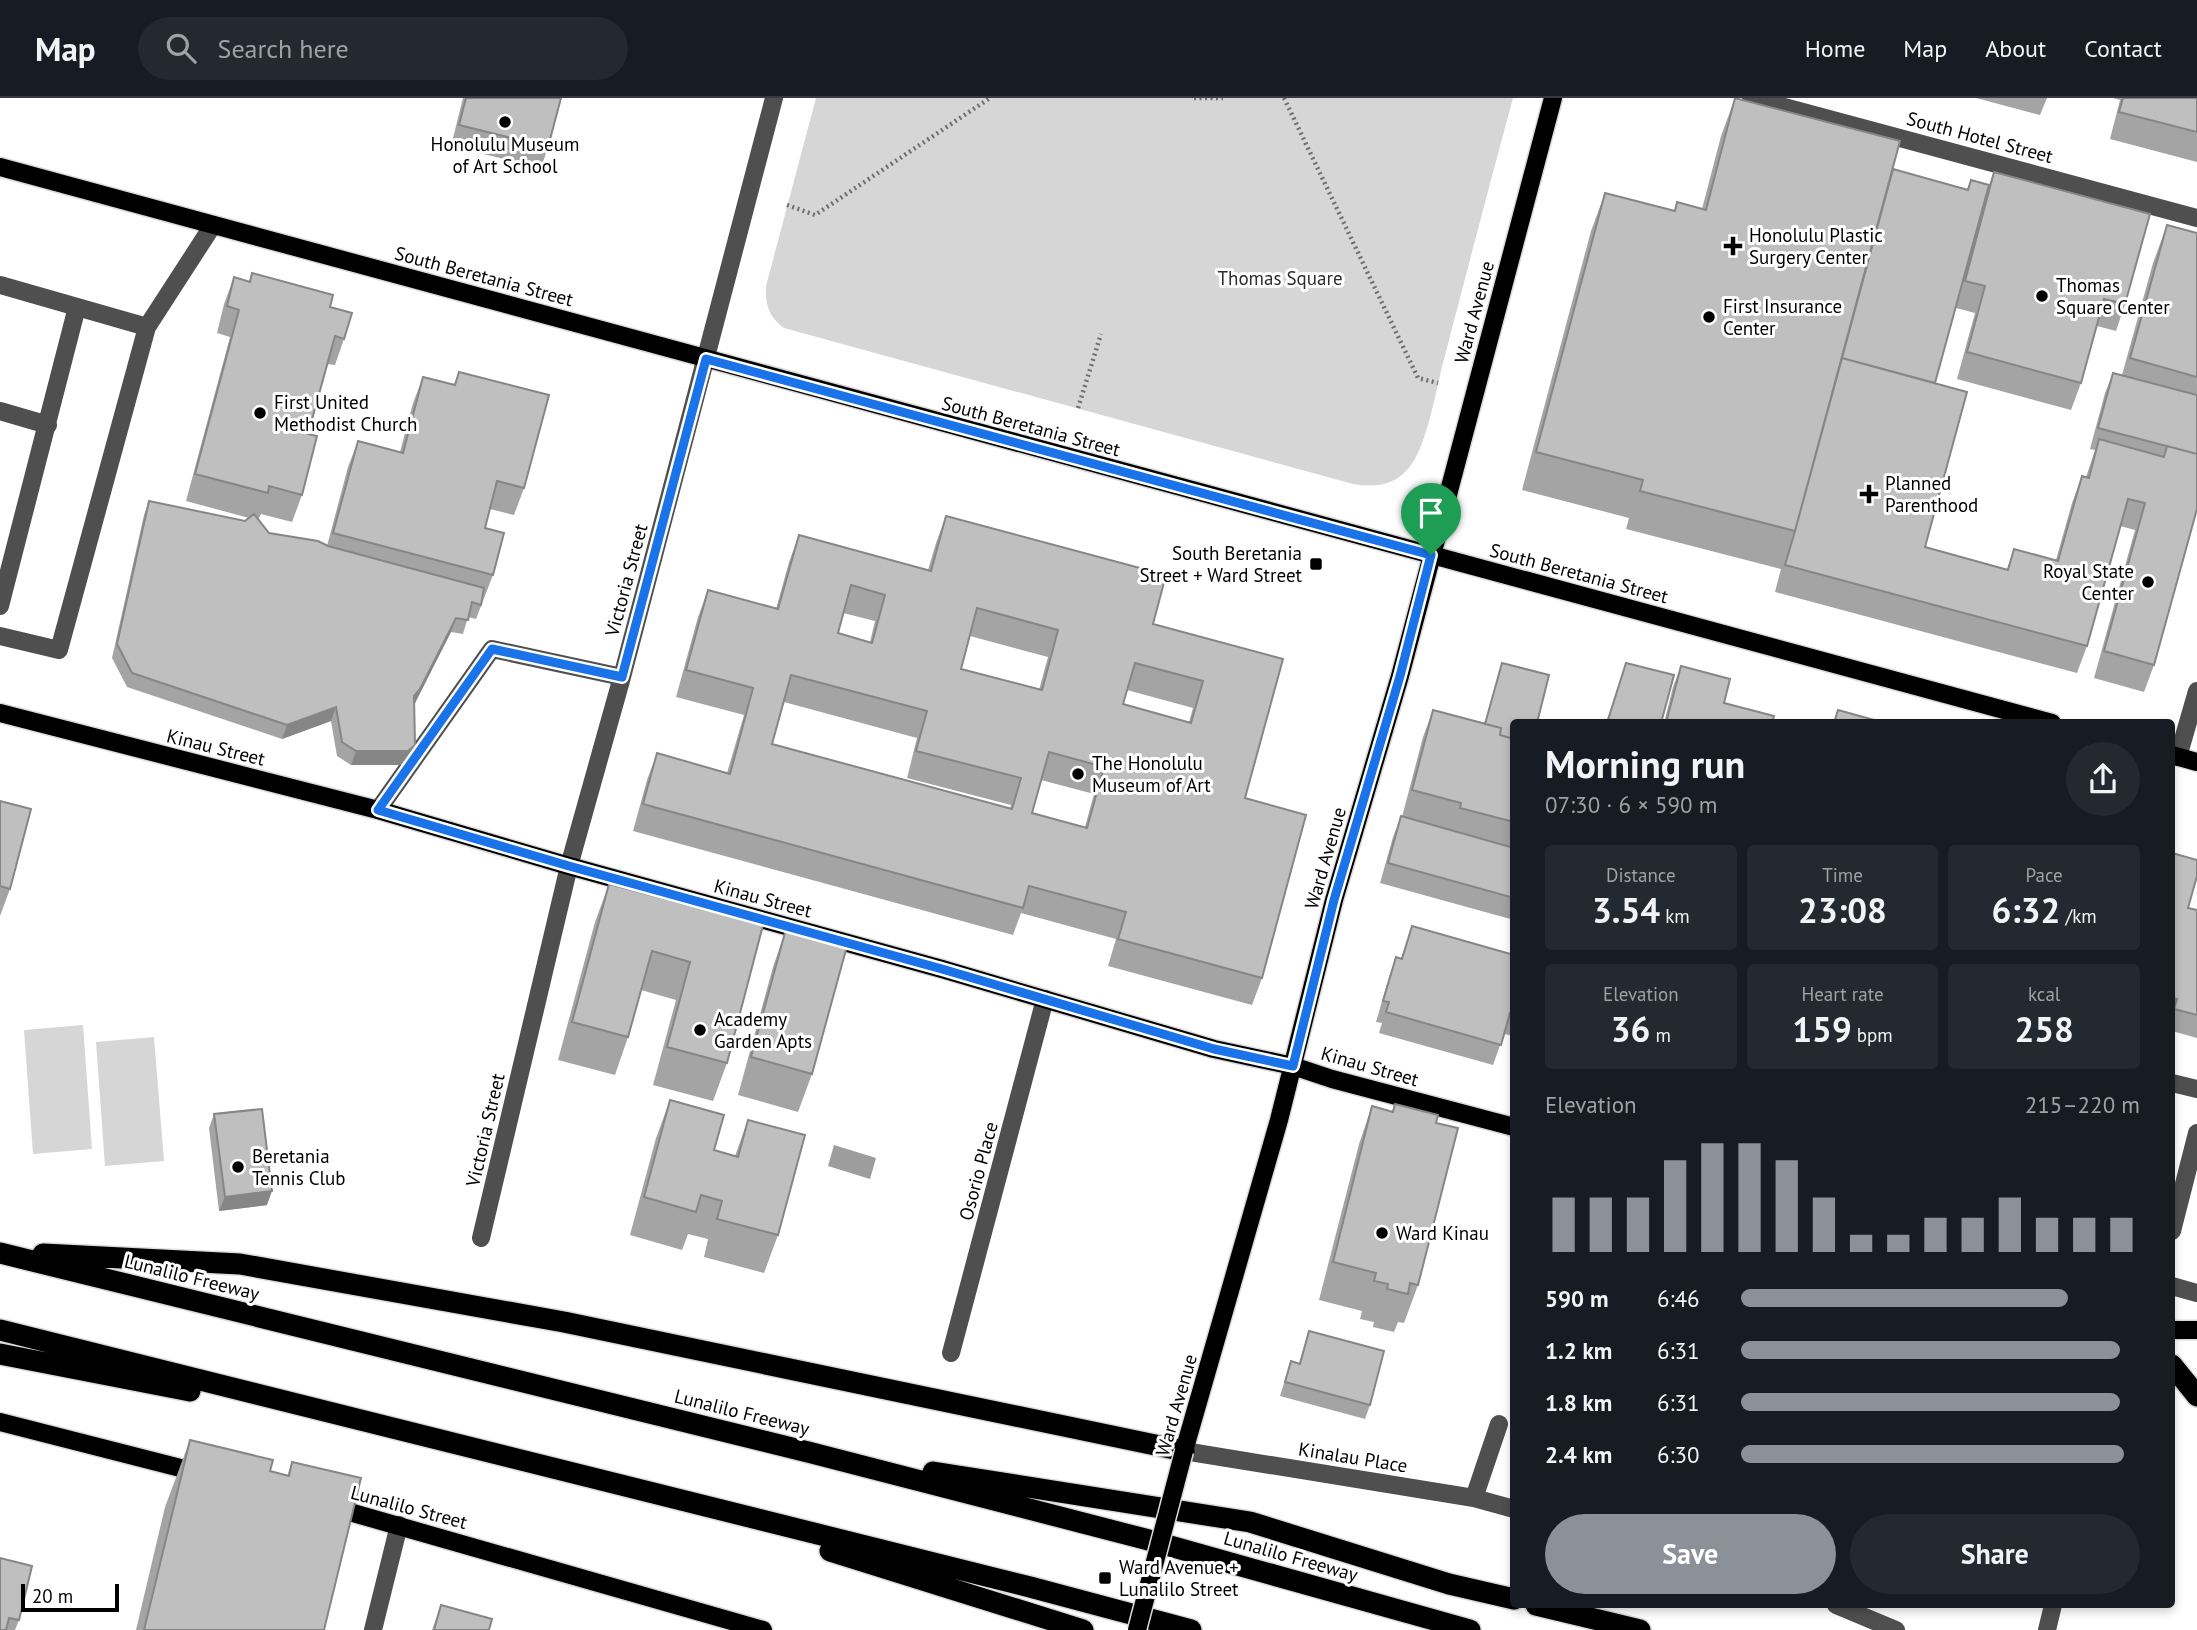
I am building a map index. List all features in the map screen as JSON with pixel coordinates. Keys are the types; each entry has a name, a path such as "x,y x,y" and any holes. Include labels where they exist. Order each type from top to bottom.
{"highway":[{"path":"0,1252 240,1264 564,1322 1184,1451"},
{"name":"Lunalilo Freeway","path":"0,1252 812,1453 1145,1539 1470,1630"},
{"path":"0,1330 1191,1630"},
{"path":"0,1354 428,1436"},
{"path":"2175,1369 2197,1396"},
{"path":"812,1453 1251,1522 1449,1584 1510,1598"},
{"path":"614,1483 1083,1630"},
{"path":"1548,1608 1640,1630"}],"main road":[{"name":"Ward Avenue","path":"1137,1630 1184,1451 1293,1066 1334,900 1400,676 1553,98"},
{"name":"South Beretania Street","path":"0,167 2037,719"},
{"name":"Kinau Street","path":"0,713 378,810 1214,1049 1293,1066 1332,1079 1510,1126"},
{"path":"2175,756 2197,762"},
{"path":"2175,1330 2197,1330"},
{"path":"0,1422 223,1479"},
{"name":"Lunalilo Street","path":"311,1502 763,1630"}],"street":[{"name":"Victoria Street","path":"481,1238 569,866 622,677 774,98"},
{"name":"South Hotel Street","path":"1751,98 2197,218"},
{"path":"0,636 59,650 147,327 213,225"},
{"path":"0,285 147,327"},
{"path":"0,606 77,307"},
{"path":"0,411 48,425"},
{"path":"378,810 492,649 622,677"},
{"path":"2175,756 2197,691"},
{"name":"Osorio Place","path":"951,1353 1045,999"},
{"path":"2175,1084 2197,1090"},
{"path":"2175,1204 2178,1177 2197,1133"},
{"path":"2175,1287 2197,1293"},
{"path":"1474,1498 1499,1424"},
{"name":"Kinalau Place","path":"1184,1451 1474,1498 1510,1508"},
{"path":"373,1630 399,1525"},
{"path":"1843,1608 1896,1630"},
{"path":"2047,1630 2052,1608"}],"path":[{"path":"787,205 815,215 990,98"},
{"path":"1194,98 1223,98"},
{"path":"1284,98 1418,378 1438,383"},
{"path":"1078,408 1101,334"}],"green space":[{"name":"Thomas Square","path":"816,98 1513,98 1430,416 1417,456 1405,472 1393,481 1370,486 1353,484 784,328 769,310 766,286"},
{"path":"83,1025 92,1149 33,1154 24,1030"},
{"path":"154,1037 164,1161 105,1166 96,1042"}],"shaded area":[{"path":"834,1145 876,1158 870,1179 828,1166"}],"building":[{"name":"Honolulu Museum of Art School","path":"466,98 561,98 548,147 459,125"},
{"name":"First Insurance Center","path":"1735,98 1900,141 1795,531 1640,491 1643,480 1536,452 1605,193 1675,211 1677,202 1706,210"},
{"path":"2123,98 2197,98 2197,132 2119,112"},
{"path":"1893,169 1968,190 1971,180 1989,185 1935,383 1842,358"},
{"name":"Thomas Square Center","path":"1994,172 2150,214 2125,304 2104,299 2081,383 1967,352 1985,286 1965,281"},
{"path":"2167,225 2197,233 2197,377 2130,358"},
{"name":"First United Methodist Church","path":"252,273 333,295 330,307 352,313 344,339 335,336 308,434 317,436 302,495 269,486 268,493 195,474 239,310 227,306 234,277 250,282"},
{"path":"1842,358 1967,392 1925,547 2008,570 2014,549 2058,561 2082,476 2089,478 2099,439 2164,457 2167,446 2197,454 2197,509 2154,665 2104,651 2145,503 2128,499 2087,646 1785,565"},
{"path":"459,372 549,395 524,488 497,481 485,528 504,533 493,575 333,533 358,441 403,453 423,377 455,385"},
{"path":"2113,373 2197,395 2197,454 2098,428"},
{"path":"149,501 245,521 254,514 269,533 318,541 484,588 481,605 472,602 468,620 456,618 414,696 415,745 408,751 356,751 342,742 336,707 287,725 132,673 117,644"},
{"name":"The Honolulu Museum of Art","path":"946,516 1166,575 1153,624 1283,659 1245,798 1306,815 1262,978 1118,939 1126,912 1029,886 1023,908 643,804 657,753 730,774 753,688 686,670 708,590 778,609 799,535 931,571","holes":["851,585 885,595 872,643 838,633","977,608 1058,630 1042,690 961,669","1135,663 1203,681 1191,723 1123,704","791,675 927,711 916,751 1021,778 1012,809 772,744","1049,752 1104,767 1087,828 1032,813"]},
{"path":"1502,663 1549,675 1538,719 1510,719 1510,738 1500,735 1501,728 1485,724"},
{"path":"1626,663 1674,675 1662,719 1608,719"},
{"path":"1681,666 1730,679 1724,703 1774,716 1773,719 1667,719"},
{"path":"1433,710 1501,728 1500,735 1510,738 1510,821 1460,808 1461,803 1412,790"},
{"path":"1838,710 1871,719 1835,719"},
{"path":"0,801 31,809 10,889 0,886"},
{"path":"1401,816 1510,847 1510,897 1388,863"},
{"path":"2175,854 2197,860 2197,876 2188,908 2197,910 2197,1015 2175,1009"},
{"name":"Academy Garden Apts","path":"609,884 763,925 727,1063 667,1047 690,962 652,951 628,1037 572,1022"},
{"path":"1412,926 1510,954 1510,1013 1501,1045 1386,1012 1389,1002 1383,1001 1396,957 1402,959"},
{"path":"786,929 847,946 812,1074 751,1057"},
{"path":"670,1100 724,1115 714,1150 738,1157 748,1120 805,1135 778,1235 717,1219 722,1201 701,1195 696,1212 644,1197"},
{"name":"Ward Kinau","path":"1395,1104 1438,1115 1436,1123 1458,1128 1418,1285 1410,1283 1408,1294 1387,1289 1388,1284 1374,1281 1376,1273 1333,1262 1372,1106 1393,1112"},
{"name":"Beretania Tennis Club","path":"262,1109 272,1191 225,1197 214,1114"},
{"path":"1309,1331 1384,1351 1370,1405 1285,1382 1291,1361 1300,1364"},
{"path":"190,1440 273,1460 270,1471 289,1476 292,1462 361,1478 324,1630 144,1630"},
{"path":"0,1558 32,1566 19,1620 9,1618 6,1630 0,1630"},
{"path":"441,1605 492,1619 489,1630 434,1630"}],"place":[{"name":"Honolulu Museum of Art School","path":"505,122"},
{"name":"Honolulu Plastic Surgery Center","path":"1733,246"},
{"name":"Thomas Square Center","path":"2042,296"},
{"name":"First Insurance Center","path":"1709,317"},
{"name":"First United Methodist Church","path":"260,413"},
{"name":"Planned Parenthood","path":"1869,494"},
{"name":"South Beretania Street + Ward Street","path":"1316,564"},
{"name":"Royal State Center","path":"2148,582"},
{"name":"The Honolulu Museum of Art","path":"1078,774"},
{"name":"Academy Garden Apts","path":"700,1030"},
{"name":"Beretania Tennis Club","path":"238,1167"},
{"name":"Ward Kinau","path":"1382,1233"},
{"name":"Ward Avenue + Lunalilo Street","path":"1105,1578"}],"route":[{"path":"706,359 1431,555 1400,676 1334,900 1293,1066 1214,1049 942,969 378,810 492,649 622,677 706,359"}]}
